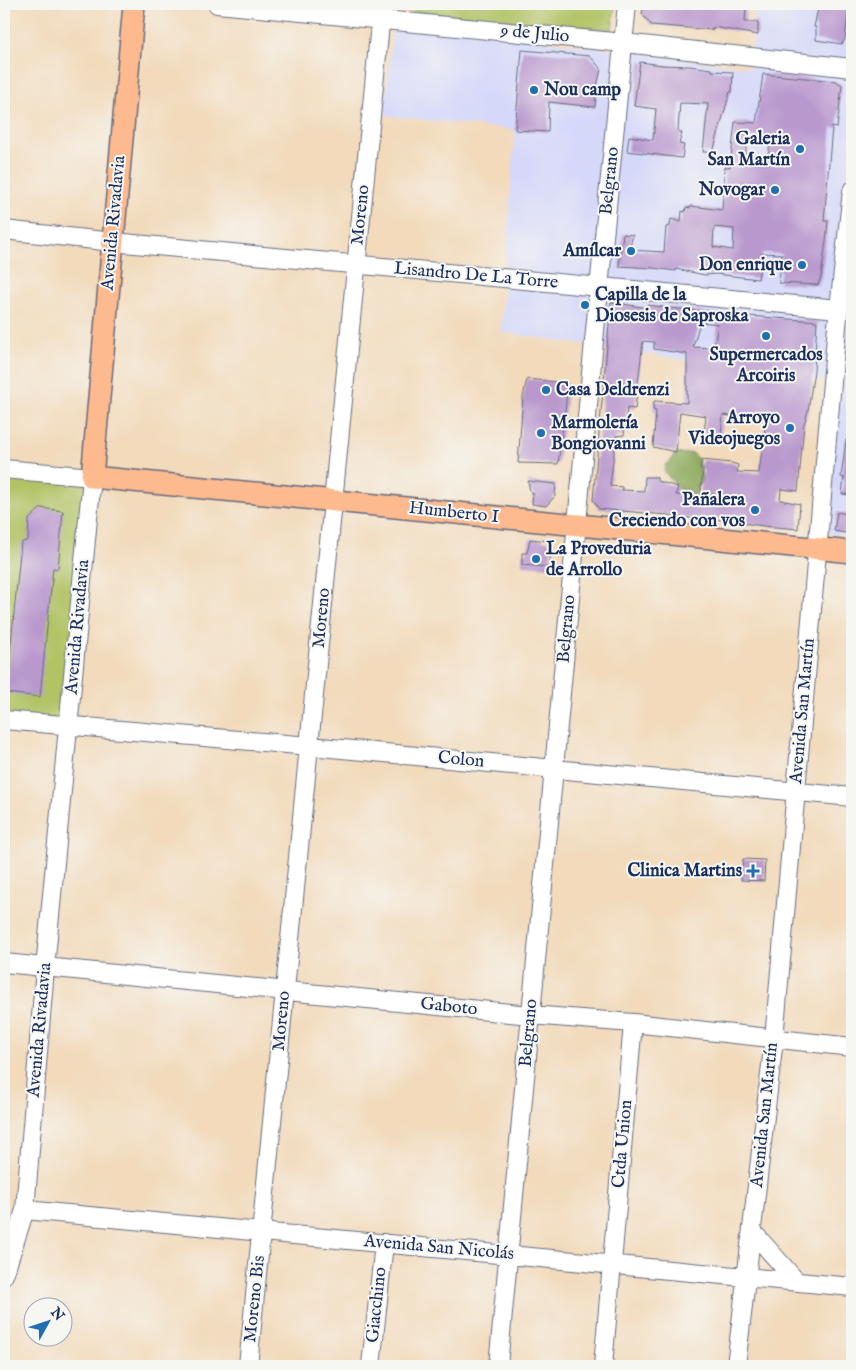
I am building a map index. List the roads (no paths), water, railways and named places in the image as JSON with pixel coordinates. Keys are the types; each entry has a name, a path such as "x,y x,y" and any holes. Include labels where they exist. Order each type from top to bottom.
{"main road":[{"name":"Avenida Rivadavia","path":"92,478 134,4"},
{"name":"Humberto I","path":"92,478 852,552"}],"street":[{"name":"9 de Julio","path":"217,4 381,12 624,43 852,68"},
{"name":"Belgrano","path":"498,1366 576,525 628,4"},
{"name":"Moreno","path":"262,1232 284,991 310,746 381,12"},
{"name":"Avenida San Martín","path":"736,1366 774,1039 817,548 852,191"},
{"name":"Lisandro De La Torre","path":"4,230 599,288 839,309"},
{"path":"4,469 92,478"},
{"name":"Avenida Rivadavia","path":"4,1276 8,1247 25,1210 45,968 92,478"},
{"name":"Colon","path":"4,720 69,724 852,797"},
{"name":"Gaboto","path":"4,963 530,1015 633,1023 852,1047"},
{"name":"Ctda Union","path":"604,1366 633,1023"},
{"name":"Avenida San Nicolás","path":"25,1210 852,1287"},
{"path":"752,1231 797,1282"},
{"name":"Moreno Bis","path":"248,1366 262,1232"},
{"name":"Giacchino","path":"371,1366 384,1243"}],"place":[{"name":"Nou camp","path":"534,90"},
{"name":"Galeria San Martín","path":"800,149"},
{"name":"Novogar","path":"775,190"},
{"name":"Amílcar","path":"631,251"},
{"name":"Don enrique","path":"802,265"},
{"name":"Capilla de la Diosesis de Saproska","path":"585,305"},
{"name":"Supermercados Arcoiris","path":"766,336"},
{"name":"Casa Deldrenzi","path":"546,390"},
{"name":"Arroyo Videojuegos","path":"790,428"},
{"name":"Marmolería Bongiovanni","path":"541,433"},
{"name":"Pañalera Creciendo con vos","path":"755,510"},
{"name":"La Proveduria de Arrollo","path":"536,559"},
{"name":"Clinica Martins","path":"753,871"}]}
